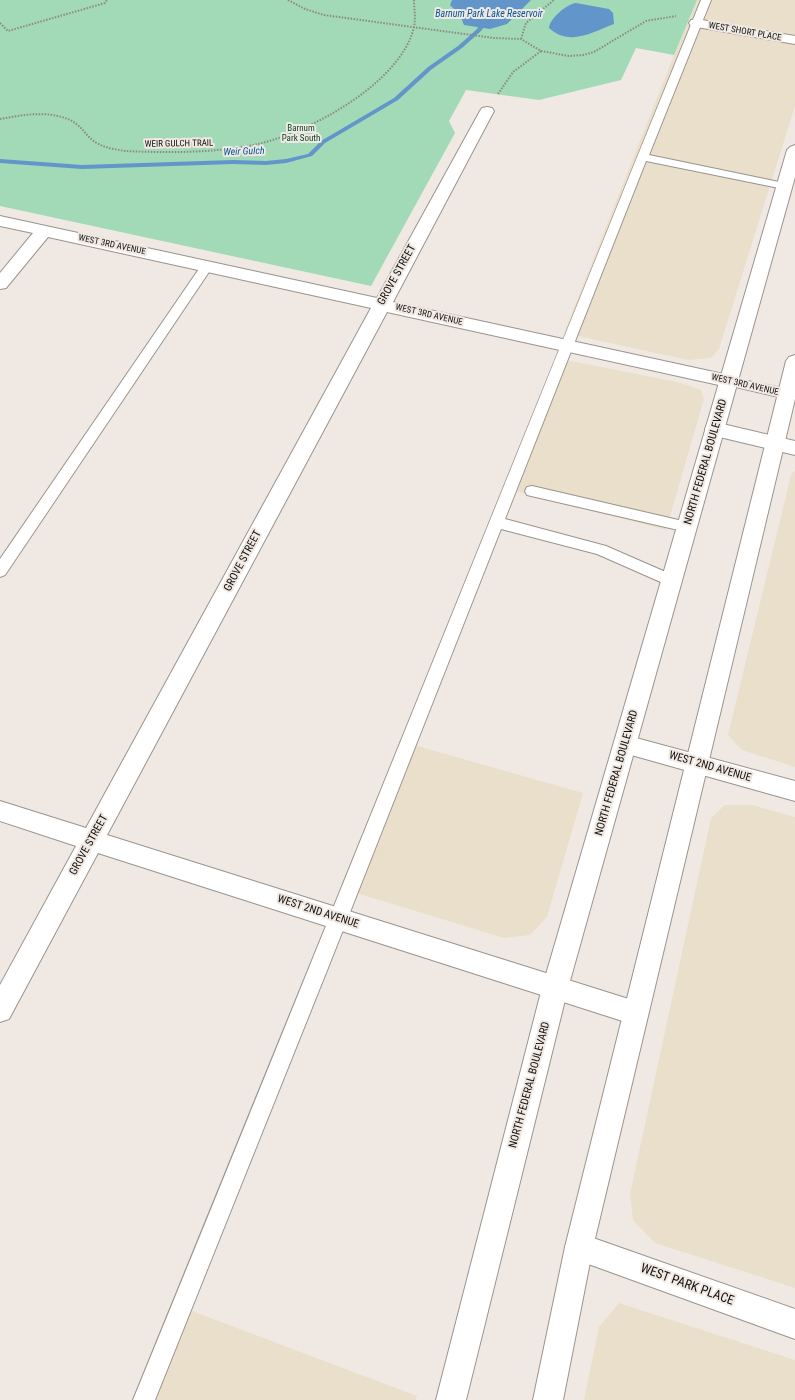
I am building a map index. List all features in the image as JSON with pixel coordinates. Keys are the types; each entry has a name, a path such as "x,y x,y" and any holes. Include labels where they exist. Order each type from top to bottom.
{"street":[{"name":"WEST SHORT PLACE","path":"697,21 795,40"},
{"name":"GROVE STREET","path":"0,1010 486,111"},
{"name":"NORTH FEDERAL BOULEVARD","path":"451,1400 555,988 795,150"},
{"name":"WEST 3RD AVENUE","path":"0,221 728,381"},
{"path":"0,284 44,230"},
{"path":"548,1400 579,1247 696,763 785,446 787,394 795,361"},
{"path":"714,429 785,446"},
{"name":"WEST 2ND AVENUE","path":"625,744 795,791"},
{"name":"WEST 2ND AVENUE","path":"0,811 635,1013"},
{"name":"WEST PARK PLACE","path":"579,1247 795,1324"}],"lane":[{"path":"144,1400 706,0"},
{"path":"642,157 784,186"},
{"path":"0,571 207,266"},
{"name":"WEST 3RD AVENUE","path":"728,381 787,394"},
{"path":"532,491 687,527"},
{"path":"496,522 601,550 672,581"}],"path":[{"path":"0,24 8,31 17,29 105,2 107,0"},
{"path":"288,0 299,7 321,14 494,38 521,39 541,51 569,56 583,55 594,52 646,21 675,16 697,21"},
{"name":"WEIR GULCH TRAIL","path":"0,119 34,115 59,117 79,126 91,139 100,145 107,148 129,151 214,151 269,142 286,136 313,123 365,90 396,63 408,42 414,26 414,0"},
{"path":"521,39 526,23 554,0"},
{"path":"486,111 513,72 541,51"}],"shaded area":[{"path":"697,0 795,0 795,106 719,349 711,358 688,360 564,333"},
{"path":"556,358 677,382 701,390 704,399 666,530 503,488"},
{"path":"795,470 795,767 742,750 728,735 791,475"},
{"path":"400,741 583,793 547,917 530,935 504,938 340,888"},
{"path":"725,805 752,805 795,817 795,1288 655,1243 633,1220 630,1194 711,818"},
{"path":"171,1303 417,1396 416,1400 132,1400"},
{"path":"619,1303 795,1360 795,1400 584,1400 599,1327"}],"green space":[{"name":"Barnum Park South","path":"0,0 697,0 674,55 636,48 621,80 539,100 466,90 449,121 455,133 371,286 0,206"}],"water":[{"name":"Barnum Park Lake Reservoir","path":"452,0 531,0 507,24 490,29 464,25 460,15 450,5"},
{"path":"576,3 609,9 613,13 614,24 589,34 573,37 565,37 557,34 549,28 552,20 560,12 568,6"}],"waterway":[{"name":"Weir Gulch","path":"0,161 82,167 233,162 266,163 286,161 310,155 323,142 396,99 430,68 460,47 478,31 504,0"}]}
